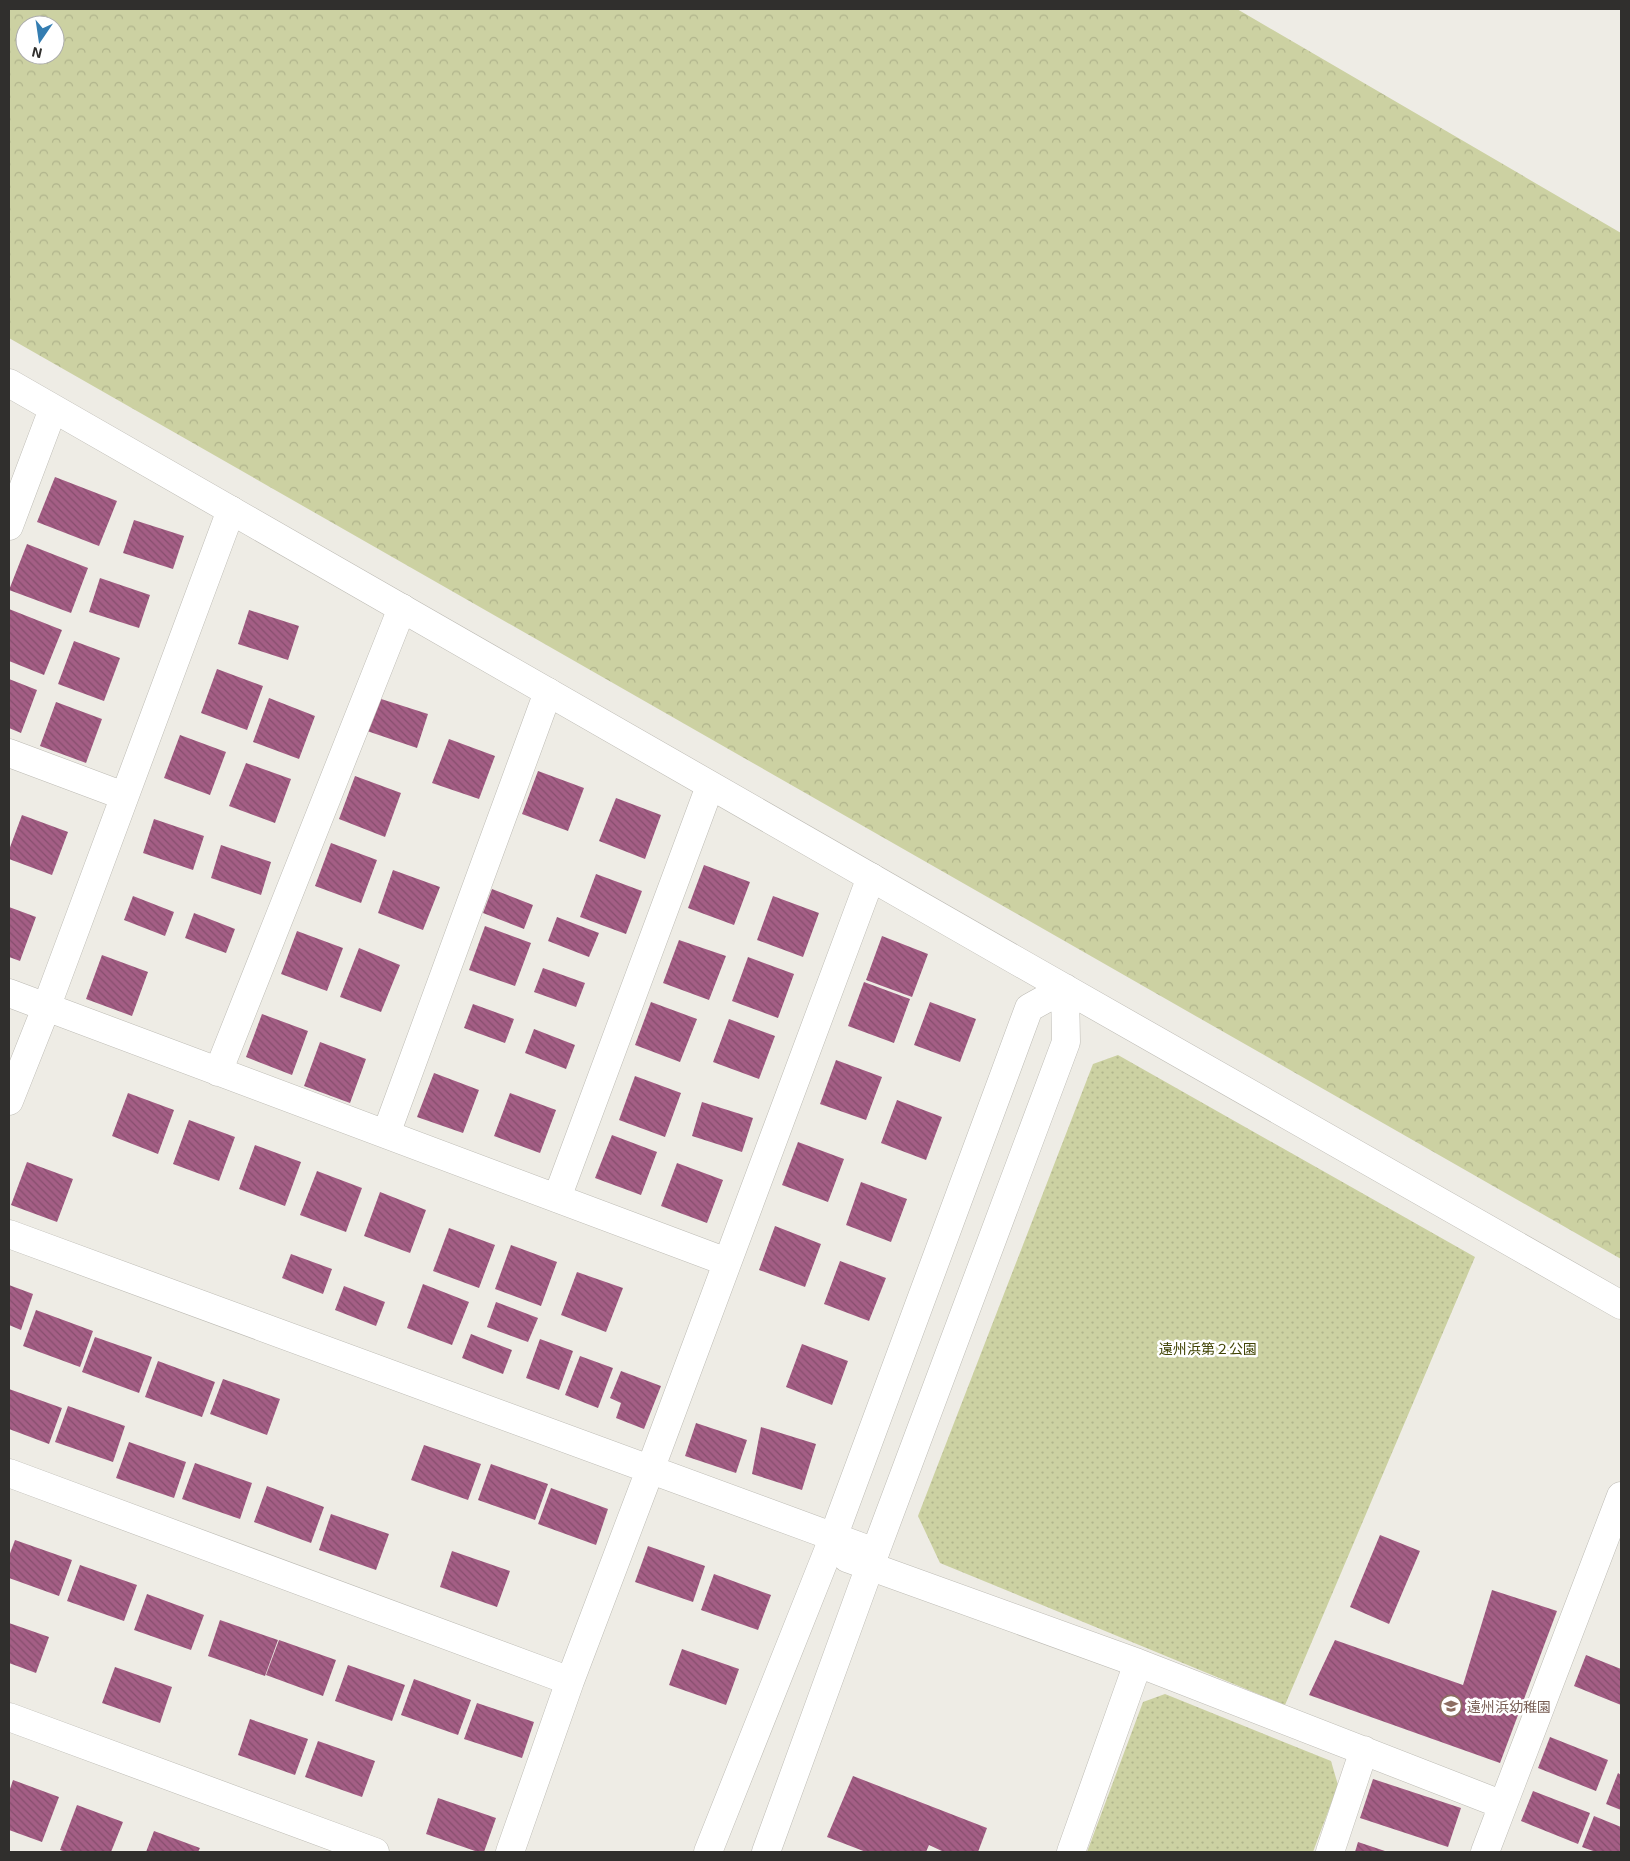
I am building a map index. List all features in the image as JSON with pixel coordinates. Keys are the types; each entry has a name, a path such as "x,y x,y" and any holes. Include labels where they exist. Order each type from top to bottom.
{"street":[{"path":"9,383 710,786 1621,1305"},
{"path":"9,526 53,409"},
{"path":"9,1101 46,1008 231,510"},
{"path":"218,1072 402,608"},
{"path":"386,1134 548,692"},
{"path":"9,753 124,796"},
{"path":"557,1198 710,786"},
{"path":"510,1852 570,1681 871,877"},
{"path":"708,1852 831,1544 1029,1008 1065,988"},
{"path":"766,1852 1066,1042 1065,988"},
{"path":"9,993 727,1262"},
{"path":"9,1234 650,1470 831,1544 1503,1805"},
{"path":"9,1473 570,1681"},
{"path":"1485,1852 1621,1496"},
{"path":"1070,1852 1138,1663"},
{"path":"9,1717 375,1852"},
{"path":"1330,1852 1364,1750"}],"green space":[{"path":"9,9 1237,9 1621,233 1621,1259 9,338"},
{"name":"遠州浜第２公園","path":"1118,1055 1475,1257 1285,1705 940,1563 918,1516 1093,1064"},
{"path":"1165,1694 1331,1761 1338,1785 1313,1852 1087,1852 1143,1702"}],"building":[{"path":"55,477 117,501 99,546 37,522"},
{"path":"134,520 184,536 173,569 123,553"},
{"path":"27,544 88,568 71,613 9,590"},
{"path":"100,578 150,595 139,628 89,612"},
{"path":"9,609 62,630 44,675 9,661"},
{"path":"249,610 299,626 288,660 238,644"},
{"path":"74,641 120,658 104,701 58,684"},
{"path":"217,669 263,686 247,730 201,713"},
{"path":"9,679 37,690 21,733 9,728"},
{"path":"269,698 315,716 299,759 253,742"},
{"path":"378,698 428,714 417,748 367,731"},
{"path":"56,702 102,719 86,763 40,746"},
{"path":"180,735 226,752 210,795 164,778"},
{"path":"449,739 495,756 479,799 432,783"},
{"path":"246,763 291,779 275,823 229,806"},
{"path":"538,771 584,788 568,831 522,814"},
{"path":"355,776 401,793 385,837 339,819"},
{"path":"616,798 661,815 645,859 599,841"},
{"path":"22,815 68,832 52,875 9,859 9,850"},
{"path":"154,819 204,836 193,870 143,853"},
{"path":"331,843 377,860 361,903 315,886"},
{"path":"221,845 271,862 261,895 211,878"},
{"path":"704,865 750,882 734,925 688,908"},
{"path":"393,870 440,887 423,930 378,913"},
{"path":"596,874 642,891 626,934 580,917"},
{"path":"492,889 533,905 524,929 483,913"},
{"path":"133,896 174,912 165,936 124,920"},
{"path":"773,896 819,913 803,957 757,940"},
{"path":"9,907 36,917 20,961 9,957"},
{"path":"194,913 235,929 226,953 185,938"},
{"path":"557,917 599,933 589,957 548,941"},
{"path":"485,926 531,943 515,986 469,970"},
{"path":"297,931 343,948 327,991 281,974"},
{"path":"882,936 928,954 912,997 866,980"},
{"path":"679,940 726,956 709,1000 663,983"},
{"path":"359,948 400,965 381,1012 340,997"},
{"path":"102,955 148,972 132,1016 86,999"},
{"path":"748,957 794,974 778,1018 732,1001"},
{"path":"543,968 585,983 576,1007 534,992"},
{"path":"864,982 910,999 894,1043 848,1026"},
{"path":"651,1002 697,1019 680,1062 635,1045"},
{"path":"930,1002 976,1019 960,1062 914,1045"},
{"path":"473,1004 514,1019 505,1043 464,1028"},
{"path":"262,1014 308,1031 292,1075 246,1057"},
{"path":"729,1019 775,1036 759,1079 713,1062"},
{"path":"534,1029 575,1045 566,1069 525,1053"},
{"path":"320,1042 366,1059 350,1103 304,1086"},
{"path":"836,1060 882,1077 866,1120 820,1104"},
{"path":"434,1073 479,1090 463,1133 417,1117"},
{"path":"635,1076 681,1093 665,1137 619,1120"},
{"path":"128,1093 174,1110 158,1154 112,1136"},
{"path":"510,1093 556,1110 540,1153 494,1136"},
{"path":"897,1100 942,1117 926,1160 881,1143"},
{"path":"702,1102 753,1118 742,1152 692,1136"},
{"path":"189,1120 235,1137 219,1181 173,1164"},
{"path":"612,1135 657,1152 641,1195 595,1178"},
{"path":"798,1142 844,1159 828,1202 782,1185"},
{"path":"255,1145 301,1162 285,1206 239,1189"},
{"path":"27,1162 73,1179 57,1222 11,1205"},
{"path":"677,1163 723,1180 707,1223 661,1206"},
{"path":"317,1171 362,1188 346,1232 300,1215"},
{"path":"861,1182 907,1199 891,1242 846,1225"},
{"path":"380,1192 426,1210 410,1253 364,1236"},
{"path":"775,1226 821,1244 805,1287 759,1270"},
{"path":"449,1228 495,1245 479,1288 433,1271"},
{"path":"511,1245 557,1262 541,1306 495,1289"},
{"path":"291,1254 332,1269 323,1294 282,1278"},
{"path":"840,1261 886,1278 869,1321 824,1304"},
{"path":"577,1272 623,1288 606,1332 561,1315"},
{"path":"423,1284 469,1302 452,1345 407,1328"},
{"path":"9,1285 33,1294 21,1330 9,1325"},
{"path":"344,1286 385,1302 376,1326 335,1310"},
{"path":"496,1302 538,1318 528,1342 487,1327"},
{"path":"36,1310 93,1331 80,1367 23,1346"},
{"path":"471,1334 512,1350 503,1374 462,1358"},
{"path":"95,1337 152,1357 139,1393 82,1372"},
{"path":"540,1339 573,1351 559,1390 526,1378"},
{"path":"802,1344 848,1361 832,1405 786,1387"},
{"path":"580,1356 613,1368 598,1408 565,1395"},
{"path":"158,1361 215,1382 202,1417 145,1397"},
{"path":"621,1371 661,1386 644,1429 616,1418 621,1403 610,1398"},
{"path":"223,1379 280,1399 267,1435 210,1414"},
{"path":"9,1389 62,1408 49,1444 9,1429"},
{"path":"68,1406 125,1426 113,1462 55,1442"},
{"path":"696,1423 747,1440 736,1473 685,1456"},
{"path":"761,1427 816,1444 802,1490 752,1474"},
{"path":"129,1442 186,1462 174,1498 116,1478"},
{"path":"424,1445 481,1464 468,1500 411,1480"},
{"path":"195,1463 252,1483 240,1519 182,1499"},
{"path":"491,1464 548,1484 535,1520 478,1500"},
{"path":"267,1486 324,1507 311,1543 254,1522"},
{"path":"551,1488 608,1509 596,1545 538,1524"},
{"path":"331,1514 389,1534 376,1570 319,1550"},
{"path":"1380,1535 1420,1551 1389,1624 1350,1607"},
{"path":"15,1540 72,1560 59,1596 9,1578 9,1556"},
{"path":"648,1546 705,1566 693,1602 635,1582"},
{"path":"452,1551 510,1571 497,1607 440,1587"},
{"path":"80,1565 137,1585 124,1621 67,1601"},
{"path":"714,1574 771,1595 758,1630 701,1610"},
{"path":"1492,1590 1557,1611 1500,1763 1309,1695 1335,1640 1463,1685"},
{"path":"147,1594 204,1615 191,1650 134,1630"},
{"path":"220,1620 278,1640 265,1676 208,1656"},
{"path":"9,1623 49,1637 36,1673 9,1663"},
{"path":"279,1640 336,1660 323,1696 266,1675"},
{"path":"682,1649 739,1669 726,1705 669,1685"},
{"path":"1586,1655 1621,1669 1621,1705 1574,1686"},
{"path":"348,1665 405,1685 392,1721 335,1701"},
{"path":"115,1667 172,1687 160,1723 102,1703"},
{"path":"414,1679 471,1700 458,1735 401,1715"},
{"path":"477,1703 534,1722 522,1758 464,1739"},
{"path":"250,1719 308,1739 295,1775 238,1755"},
{"path":"1550,1737 1608,1760 1596,1791 1538,1768"},
{"path":"318,1741 375,1761 362,1797 305,1777"},
{"path":"1618,1773 1621,1775 1621,1810 1606,1804"},
{"path":"853,1776 987,1828 978,1852 944,1852 929,1845 926,1852 866,1852 827,1837"},
{"path":"1373,1779 1461,1808 1448,1847 1360,1818"},
{"path":"13,1780 59,1797 42,1842 9,1830 9,1792"},
{"path":"1533,1791 1590,1813 1578,1844 1521,1821"},
{"path":"438,1798 496,1818 484,1852 478,1852 426,1834"},
{"path":"77,1805 123,1822 111,1852 66,1852 60,1850"},
{"path":"1594,1816 1621,1827 1621,1852 1596,1852 1582,1847"},
{"path":"154,1831 200,1848 198,1852 146,1852"},
{"path":"1358,1842 1388,1852 1355,1852"}],"place":[{"name":"遠州浜幼稚園","path":"1451,1706"}]}
